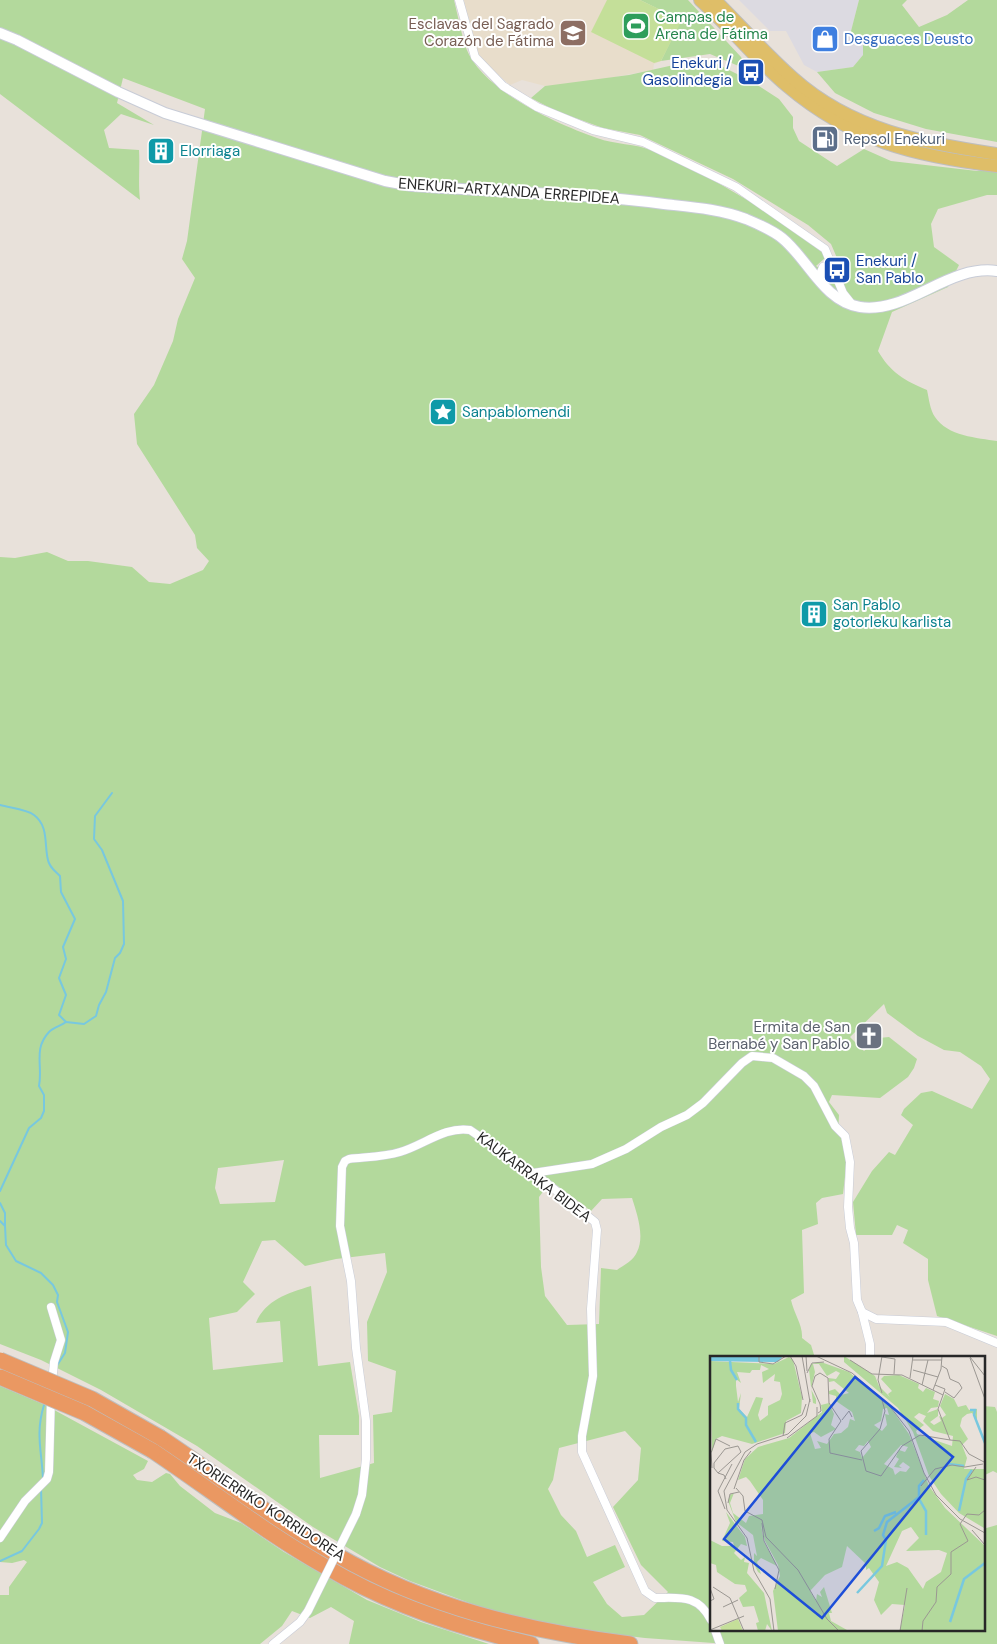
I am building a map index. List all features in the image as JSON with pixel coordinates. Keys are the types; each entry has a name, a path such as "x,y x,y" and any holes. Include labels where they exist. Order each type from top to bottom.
{"highway":[{"name":"TXORIERRIKO KORRIDOREA","path":"0,1360 92,1399 161,1438 306,1537 348,1562 394,1584 446,1605 503,1622 630,1644"},
{"name":"TXORIERRIKO KORRIDOREA","path":"0,1377 85,1413 152,1452 292,1546 356,1584 432,1617 479,1632 531,1644"}],"main road":[{"path":"700,0 786,86 843,125 875,140 939,159 997,166"},
{"path":"715,0 793,78 842,112 861,122 904,137 931,144 997,154"}],"street":[{"path":"459,0 475,57 503,86 537,107 593,130 643,142 736,187 819,243 828,252 829,268 827,278 818,279"},
{"name":"ENEKURI-ARTXANDA ERREPIDEA","path":"0,33 118,92 165,113 385,181 412,186 619,198 717,210 744,218 770,230 796,251 818,279 832,293 854,306"},
{"path":"811,270 829,268"},
{"path":"829,268 843,293 854,306 876,307 963,274 997,271"},
{"path":"533,1173 592,1164 626,1149 661,1127 688,1115 703,1103 742,1062 752,1056 762,1056 782,1062 804,1076 814,1086 835,1126 845,1136 850,1162 848,1207 854,1243 857,1300 870,1344 870,1356"},
{"name":"KAUKARRAKA BIDEA","path":"273,1644 300,1622 308,1611 356,1514 362,1495 366,1459 366,1421 356,1348 351,1280 340,1226 342,1167 344,1161 397,1153 458,1128 470,1130 533,1173 585,1212 595,1222 597,1230 591,1309 593,1376 582,1436 582,1452 645,1591 655,1598 680,1596 695,1602 710,1618"},
{"path":"0,1538 25,1501 47,1479 49,1472 50,1404 54,1362 61,1340 52,1307"},
{"path":"862,1312 876,1319 946,1322 997,1343"},
{"path":"716,1632 720,1644"}],"shaded area":[{"name":"Esclavas del Sagrado Corazón de Fátima","path":"464,0 640,0 661,61 654,64 653,70 587,82 545,86 522,80 510,85 480,59 467,18"},
{"name":"Desguaces Deusto","path":"739,0 859,0 850,35 855,35 863,43 863,55 853,67 817,72 804,65 786,31 770,31"}],"green space":[{"path":"0,0 454,0 466,48 487,78 504,91 522,104 561,124 604,140 653,151 719,183 812,242 818,247 825,258 816,266 842,282 837,258 831,244 808,225 733,179 640,135 603,128 556,111 531,98 545,86 629,75 696,60 709,60 751,81 779,99 793,117 793,128 799,141 837,166 864,149 891,161 977,171 997,168 997,195 987,195 938,209 931,224 934,247 959,265 948,287 892,312 878,351 888,365 899,375 927,390 932,411 940,423 963,435 997,441 997,1336 937,1316 928,1280 928,1259 903,1243 908,1230 897,1225 892,1235 856,1235 853,1202 872,1171 889,1152 895,1155 913,1125 901,1115 904,1109 921,1093 932,1091 972,1109 990,1079 981,1066 960,1052 944,1050 918,1036 887,1013 884,1004 850,1037 864,1051 879,1038 889,1037 917,1059 908,1077 880,1098 832,1095 829,1102 839,1115 838,1133 845,1147 846,1170 843,1194 822,1198 816,1203 818,1224 802,1230 804,1293 791,1300 801,1329 802,1338 811,1345 814,1356 710,1356 710,1632 984,1632 984,1529 997,1525 997,1644 727,1644 645,1638 586,1631 494,1612 410,1581 380,1567 313,1527 197,1446 101,1390 41,1360 0,1344 0,557 15,558 47,552 68,561 88,561 132,567 149,582 170,584 203,570 209,561 197,548 195,535 137,444 134,414 154,385 173,341 178,319 195,278 182,259 187,241 205,109 123,78 117,103 154,125 121,114 104,130 109,148 139,150 140,200 0,94","holes":["284,1160 275,1202 220,1204 215,1188 218,1168","551,1181 591,1211 602,1199 632,1198 639,1225 639,1246 634,1257 617,1270 601,1268 599,1324 567,1325 545,1296 541,1267 539,1197","275,1240 305,1266 336,1259 385,1253 387,1272 367,1322 368,1361 396,1371 392,1412 373,1415 374,1463 320,1478 319,1435 359,1435 359,1416 350,1362 318,1366 311,1286 278,1298 265,1309 256,1323 280,1321 283,1362 213,1370 209,1318 237,1312 255,1294 243,1282 262,1241","625,1431 641,1448 638,1480 613,1507 641,1565 668,1592 644,1615 622,1617 607,1604 593,1582 625,1567 615,1545 587,1557 576,1531 561,1515 548,1489 553,1480 559,1448"]},
{"name":"Campas de Arena de Fátima","path":"607,0 640,0 682,20 661,61 654,63 591,32"},
{"path":"640,0 688,0 741,57 744,63 741,67 710,54 661,61 681,20"},
{"path":"859,0 907,0 902,5 919,27 947,15 968,0 997,0 997,142 926,129 874,113 835,93 817,72 853,67 863,55 863,43 855,36 850,35"},
{"path":"0,1386 45,1405 148,1461 144,1469 133,1475 137,1480 152,1482 166,1473 170,1474 180,1486 215,1513 241,1523 284,1552 367,1600 421,1622 489,1644 349,1644 354,1621 331,1607 310,1618 292,1611 282,1626 260,1644 0,1644 0,1595 9,1595 9,1587 27,1562 24,1560 12,1563 0,1562"},
{"path":"984,1406 995,1407 997,1412 997,1473 993,1471 984,1476"}],"waterway":[{"path":"66,1022 84,1024 96,1016 106,992 115,958 120,953 124,944 123,901 102,850 94,839 95,816 112,793"},
{"path":"0,805 27,811 39,819 44,830 49,862 52,869 60,876 61,892 75,919 63,947 66,959 59,978 66,995 59,1015 66,1022 49,1032 44,1038 40,1051 39,1086 44,1095 44,1111 41,1118 29,1128 0,1191"},
{"path":"0,1203 5,1213 5,1225"},
{"path":"0,1221 5,1226 6,1245 16,1261 41,1273 53,1285 58,1295 57,1302 68,1332 65,1353 56,1367"},
{"path":"43,1479 39,1434 44,1405"},
{"path":"0,1561 22,1551 39,1529 42,1523 41,1488"}],"place":[{"name":"Campas de Arena de Fátima","path":"636,26"},
{"name":"Esclavas del Sagrado Corazón de Fátima","path":"573,33"},
{"name":"Desguaces Deusto","path":"825,39"},
{"name":"Enekuri / Gasolindegia","path":"751,72"},
{"name":"Repsol Enekuri","path":"825,139"},
{"name":"Elorriaga","path":"161,151"},
{"name":"Enekuri / San Pablo","path":"837,270"},
{"name":"Sanpablomendi","path":"443,412"},
{"name":"San Pablo gotorleku karlista","path":"814,614"},
{"name":"Ermita de San Bernabé y San Pablo","path":"869,1036"}]}
